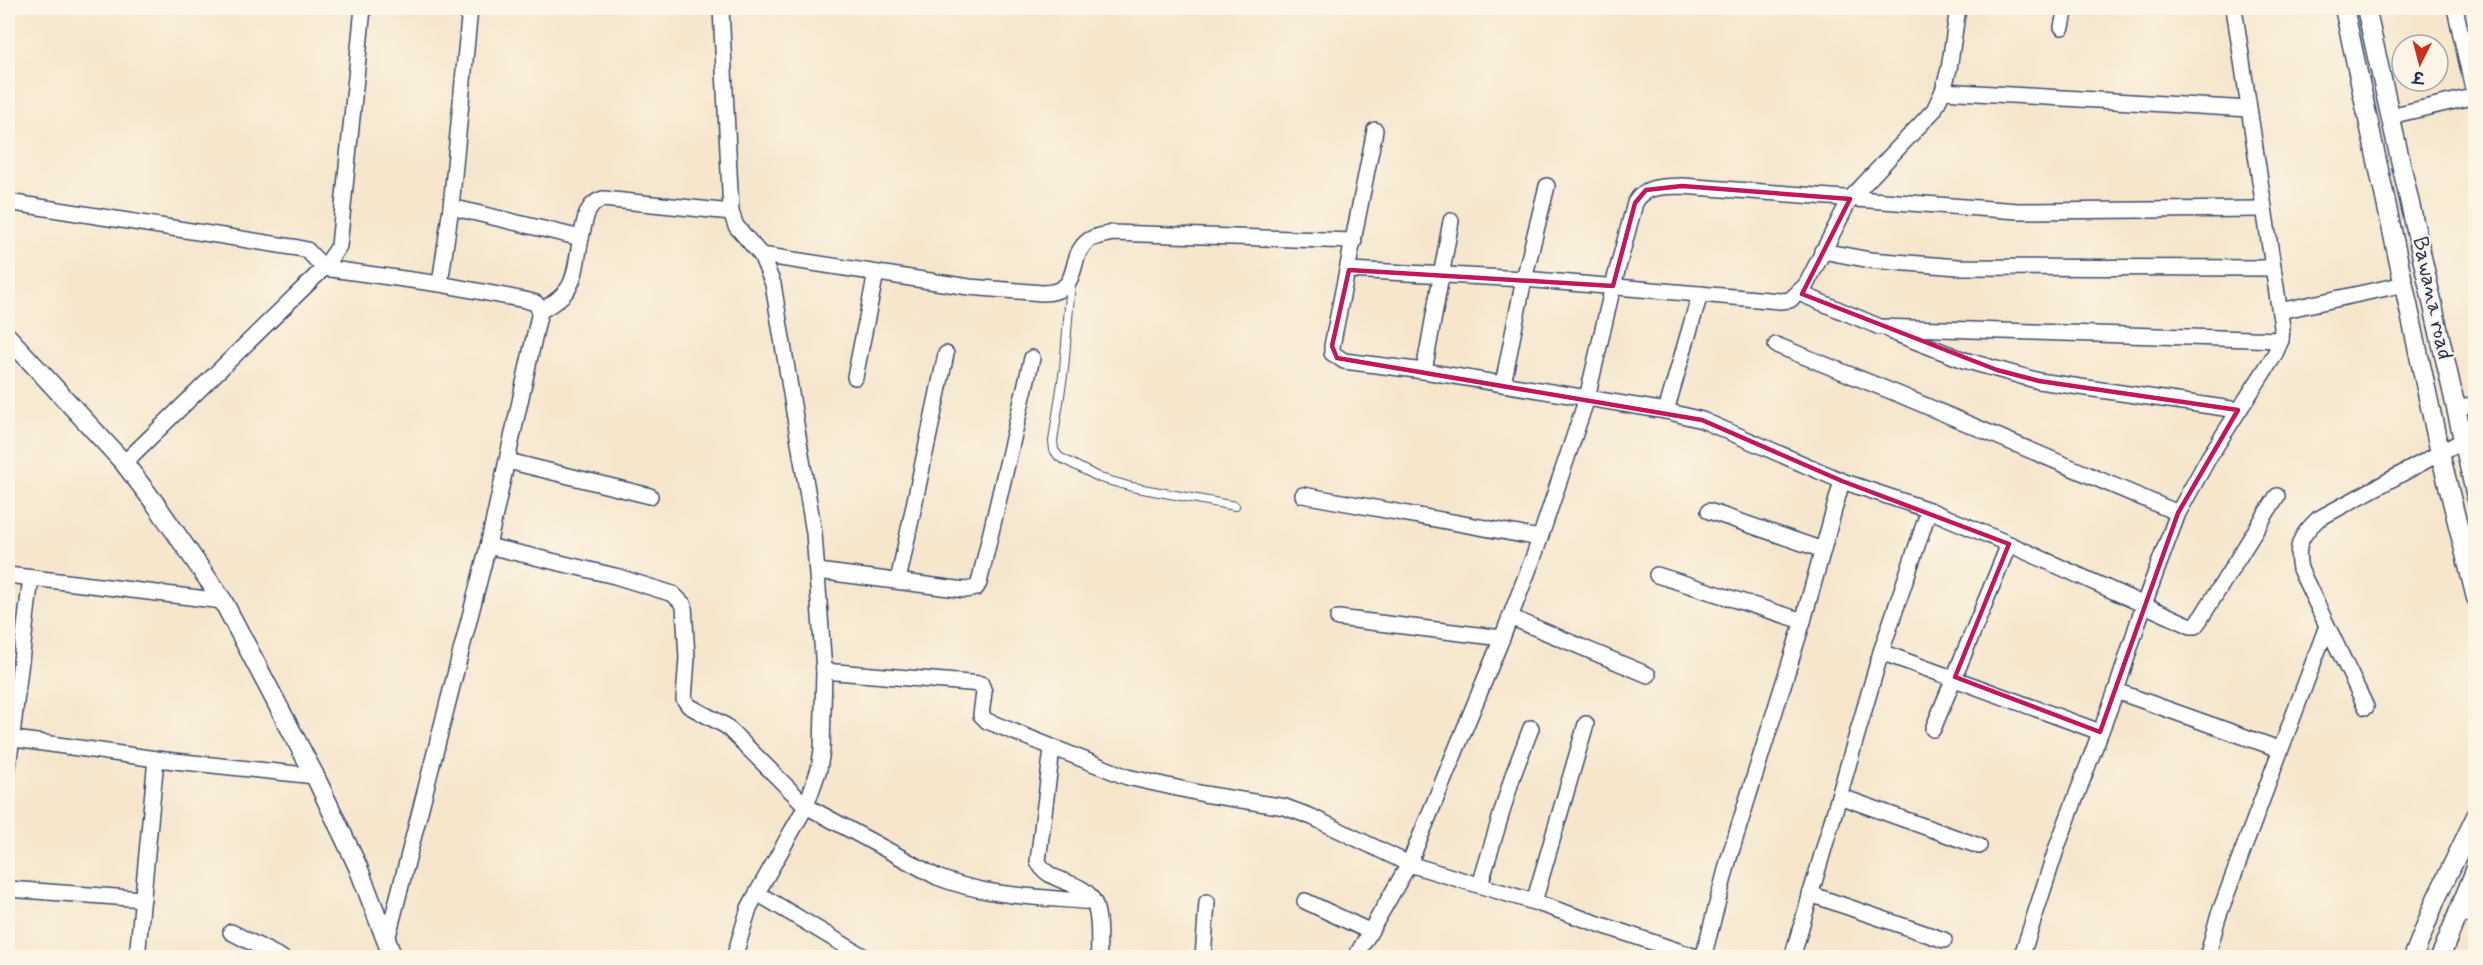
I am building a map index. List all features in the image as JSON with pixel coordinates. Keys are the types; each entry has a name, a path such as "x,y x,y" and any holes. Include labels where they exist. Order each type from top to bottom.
{"street":[{"path":"124,463 324,268 339,246 343,230 363,8"},
{"path":"440,284 451,207 470,8"},
{"path":"721,8 730,212 736,226 761,255 773,284 810,505 818,571 824,672 822,750 819,769 806,806 749,909 734,957"},
{"path":"1349,270 1524,279 1790,300 1806,285 1850,199 1934,110 1943,91 1959,8"},
{"path":"2061,27 2066,8"},
{"path":"2021,957 2057,847 2116,692 2144,604 2178,513 2238,410 2274,356 2281,340 2280,311 2234,8"},
{"name":"Bawana road","path":"2344,8 2440,453 2475,598"},
{"name":"Bawana road","path":"2366,8 2475,497"},
{"path":"2390,116 2475,98 2455,8"},
{"path":"1943,91 2249,109"},
{"path":"1375,130 1332,353 1344,361 1424,371 1666,411 1722,428 1842,481 1929,510 2186,624 2196,626 2277,496"},
{"path":"1503,384 1524,279 1547,186"},
{"path":"1355,957 1409,864 1502,638 1540,538 1587,398 1635,203 1646,190 1682,186 2030,211 2263,209"},
{"path":"540,311 560,300 569,290 588,208 594,201 603,199 730,212"},
{"path":"8,202 298,248 307,250 324,268 440,284 536,303 540,311 508,461 387,940"},
{"path":"451,207 581,238"},
{"path":"1424,371 1451,221"},
{"path":"761,255 969,287 1053,293 1065,288 1081,250 1088,241 1112,233 1354,241"},
{"path":"1822,251 1870,260 1958,267 2273,268"},
{"path":"855,377 876,273"},
{"path":"2280,311 2404,284"},
{"path":"1799,293 1964,360 2039,381 2238,410"},
{"path":"1666,411 1700,294"},
{"path":"1880,327 2281,340"},
{"path":"8,337 124,463 223,601 315,776 358,867 393,957"},
{"path":"1776,345 1908,398 2178,513"},
{"path":"898,581 946,354"},
{"path":"818,571 971,591 979,583 1032,358"},
{"path":"2455,408 2475,405"},
{"path":"2366,707 2300,569 2299,545 2304,532 2318,519 2463,441"},
{"path":"508,461 650,496"},
{"path":"1703,957 1729,858 1803,621 1842,481"},
{"path":"1303,495 1540,538"},
{"path":"1792,957 1881,652 1929,510"},
{"path":"1709,511 1823,550"},
{"path":"1933,729 2009,544"},
{"path":"488,546 615,576 673,594 684,605 687,658 684,699 689,706 726,726 806,806 937,877 958,885 988,892 1094,902"},
{"path":"1657,575 1803,621"},
{"path":"8,576 223,601"},
{"path":"8,768 9,738 32,578"},
{"path":"1510,617 1648,675"},
{"path":"1338,618 1502,638"},
{"path":"2207,957 2218,917 2279,749 2327,627"},
{"path":"1881,652 1955,677 2100,732"},
{"path":"824,672 981,684 984,692 981,711 984,719 1052,749 1126,777 1204,794 1285,807 1312,817 1409,864 1534,902 1699,957"},
{"path":"2116,692 2279,749"},
{"path":"1534,902 1586,724"},
{"path":"1480,885 1513,775 1531,728"},
{"path":"9,738 156,759 315,776"},
{"path":"1052,749 1038,861 1045,874 1083,891 1094,902 1099,957"},
{"path":"137,957 156,759"},
{"path":"1839,796 1979,846"},
{"path":"2413,957 2436,899 2475,816"},
{"path":"2440,957 2475,868"},
{"path":"8,889 142,899"},
{"path":"757,893 866,957"},
{"path":"1810,894 1944,940"},
{"path":"1305,901 1369,931"},
{"path":"1203,957 1207,902"},
{"path":"2458,911 2475,918"},
{"path":"231,932 282,957"}],"lane":[{"path":"1071,278 1064,369 1053,441 1054,450 1068,461 1114,483 1235,506"}],"highlighted area":[{"path":"1682,186 1850,199 1802,294 1997,370 2039,381 2238,410 2178,513 2100,732 1955,677 2009,544 1842,481 1702,420 1337,358 1332,346 1349,270 1613,286 1635,203 1646,190"}]}
